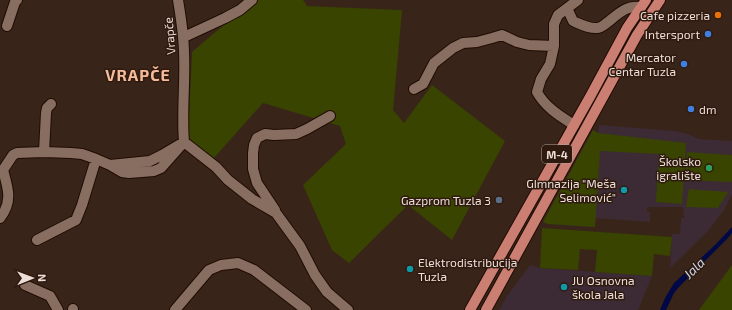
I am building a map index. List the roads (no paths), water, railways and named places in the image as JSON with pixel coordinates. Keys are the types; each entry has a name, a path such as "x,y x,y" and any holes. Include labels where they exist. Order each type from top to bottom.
{"main road":[{"name":"M-4","path":"486,310 637,35 660,0"},
{"name":"M-4","path":"470,310 627,28 644,3"}],"street":[{"path":"7,26 17,0"},
{"name":"Vrapče","path":"178,0 184,37 182,124 184,142"},
{"path":"184,37 240,10 252,0"},
{"path":"574,2 573,21 588,27 598,28 603,26 621,11 644,3"},
{"path":"574,2 558,15 554,24 554,46 550,64 541,79 537,92 541,100 546,105 574,125"},
{"path":"414,89 423,84 434,63 448,51 462,43 477,42 502,35 517,42 529,45 554,46"},
{"path":"44,152 46,112 47,108 51,104"},
{"path":"330,116 296,134 265,134 258,138 254,145 253,169 257,183 300,246 315,275 327,292 348,310"},
{"path":"0,218 5,212 9,197 1,170 13,155 17,153 44,152 82,154 110,165 122,172 129,173 154,171 161,168 184,142 216,167 228,180 252,199 276,212"},
{"path":"38,240 76,220 96,159"},
{"path":"176,310 209,270 221,265 238,263 254,270 305,310"},
{"path":"24,286 50,296 58,310"}],"water":[{"name":"Jala","path":"732,227 732,233 727,239 674,293 666,310 660,310 674,283"}],"place":[{"name":"Cafe pizzeria","path":"718,15"},
{"name":"Intersport","path":"708,34"},
{"name":"Mercator Centar Tuzla","path":"684,64"},
{"name":"dm","path":"691,109"},
{"name":"Školsko igralište","path":"709,168"},
{"name":"GImnazija \"Meša Selimović\"","path":"624,190"},
{"name":"Gazprom Tuzla 3","path":"499,200"},
{"name":"Elektrodistribucija Tuzla","path":"410,269"},
{"name":"JU Osnovna škola Jala","path":"564,287"}],"district":[{"name":"VRAPČE","path":"138,74"}]}
